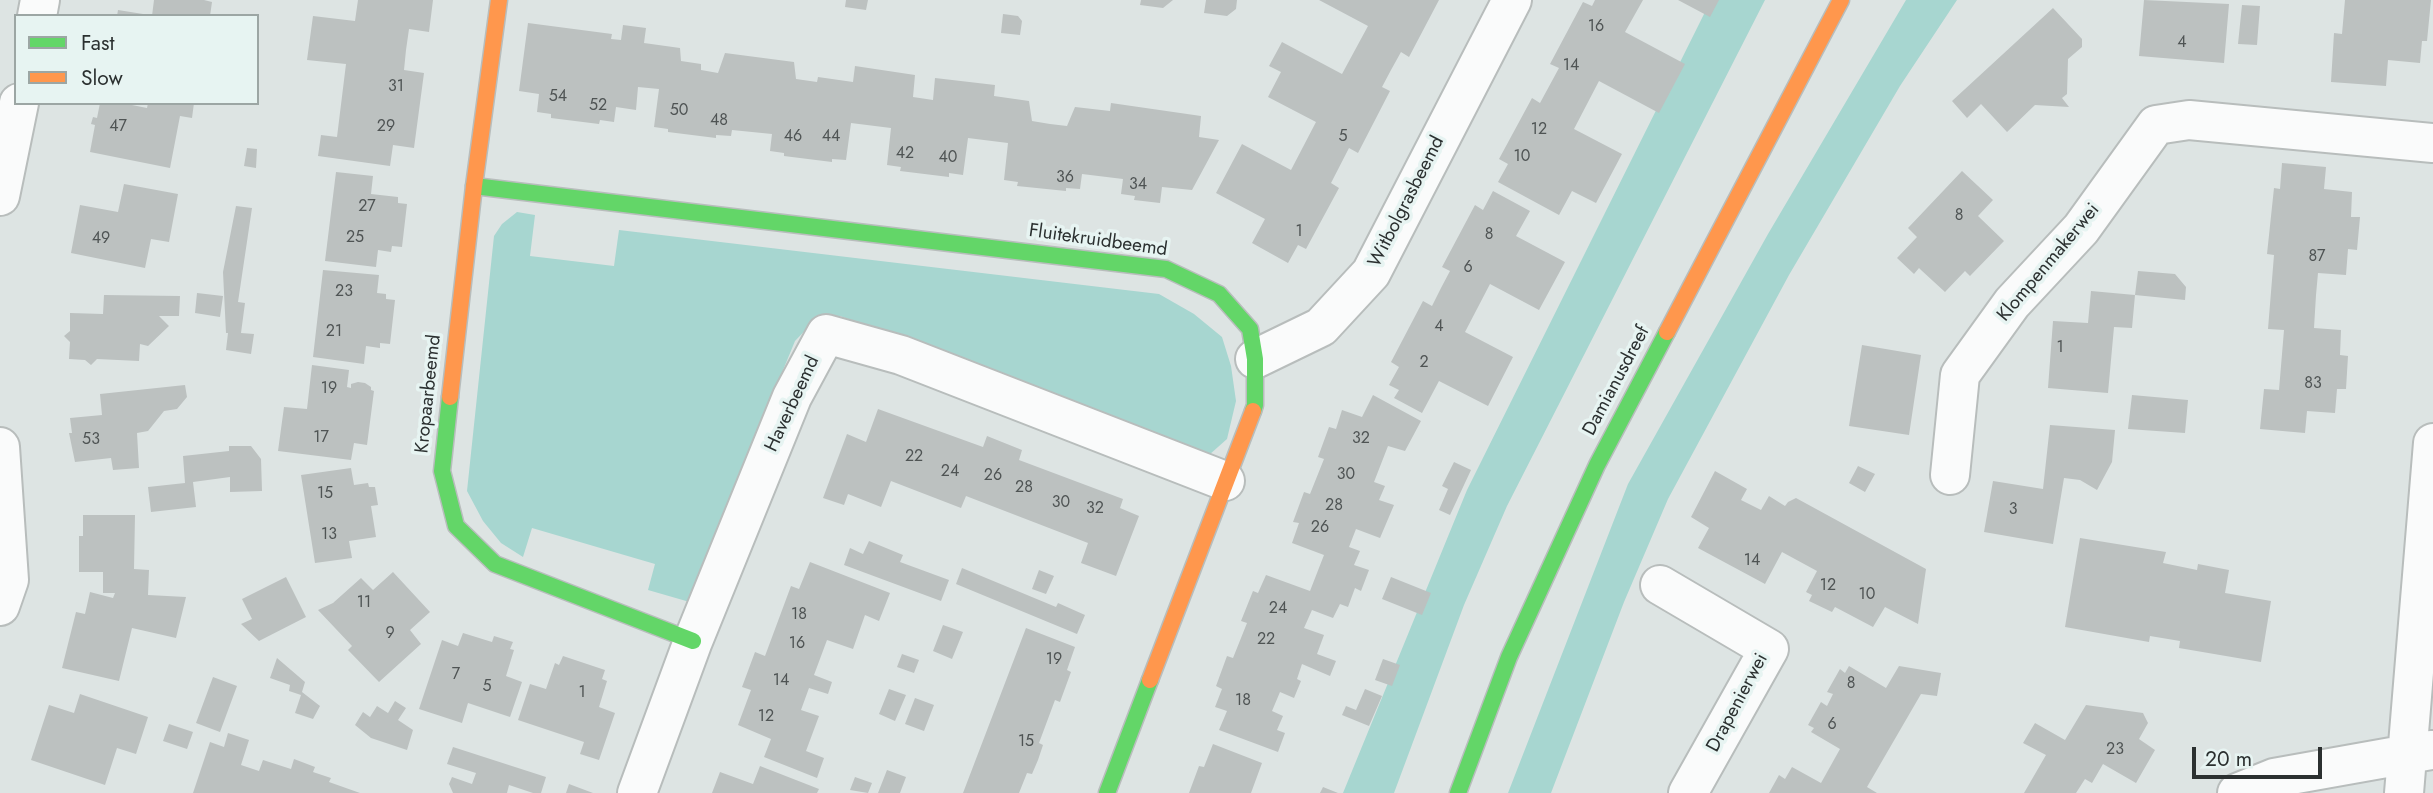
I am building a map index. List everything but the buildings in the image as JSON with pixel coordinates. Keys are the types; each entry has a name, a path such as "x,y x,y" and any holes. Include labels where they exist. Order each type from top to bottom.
{"street":[{"name":"Kropaarbeemd","path":"499,0 474,186 442,471 456,526 495,564 693,641"},
{"name":"Witbolgrasbeemd","path":"1255,359 1321,327 1371,273 1512,0"},
{"name":"Damianusdreef","path":"1458,793 1509,657 1597,465 1841,0"},
{"path":"0,196 19,105"},
{"name":"Klompenmakerwei","path":"1950,475 1960,375 2012,303 2081,229 2156,125 2189,120 2433,144"},
{"name":"Fluitekruidbeemd","path":"474,186 1166,269 1219,294 1250,329 1255,359 1255,405 1107,793"},
{"name":"Haverbeemd","path":"637,793 693,641 792,397 826,334 901,355 1225,481"},
{"path":"2404,793 2421,751 2433,443"},
{"path":"0,447 9,580 0,606"},
{"name":"Drapenierwei","path":"1660,585 1769,649 1688,793"},
{"path":"2237,793 2274,778 2421,751"}],"shaded area":[{"path":"1711,0 1765,0 1507,506 1464,605 1394,793 1343,793 1467,490"},
{"path":"1906,0 1957,0 1900,86 1789,275 1668,499 1624,602 1551,793 1508,793 1628,484 1768,234"},
{"path":"517,212 535,215 530,256 614,266 619,230 1159,294 1194,314 1222,337 1231,366 1236,401 1227,439 1209,455 840,316 817,318 795,341 706,557 708,580 700,605 648,590 655,564 532,528 523,557 501,543 483,521 467,491 494,236 502,224"}],"traffic: fast":[{"path":"474,186 1166,269 1219,294 1250,329 1255,359 1253,411"},
{"path":"1458,793 1509,657 1597,465 1667,332"},
{"path":"450,397 442,471 456,526 495,564 693,641"},
{"path":"1107,793 1150,680"}],"traffic: slow":[{"path":"450,397 499,0"},
{"path":"1667,332 1841,0"},
{"path":"1150,680 1253,411"}]}
